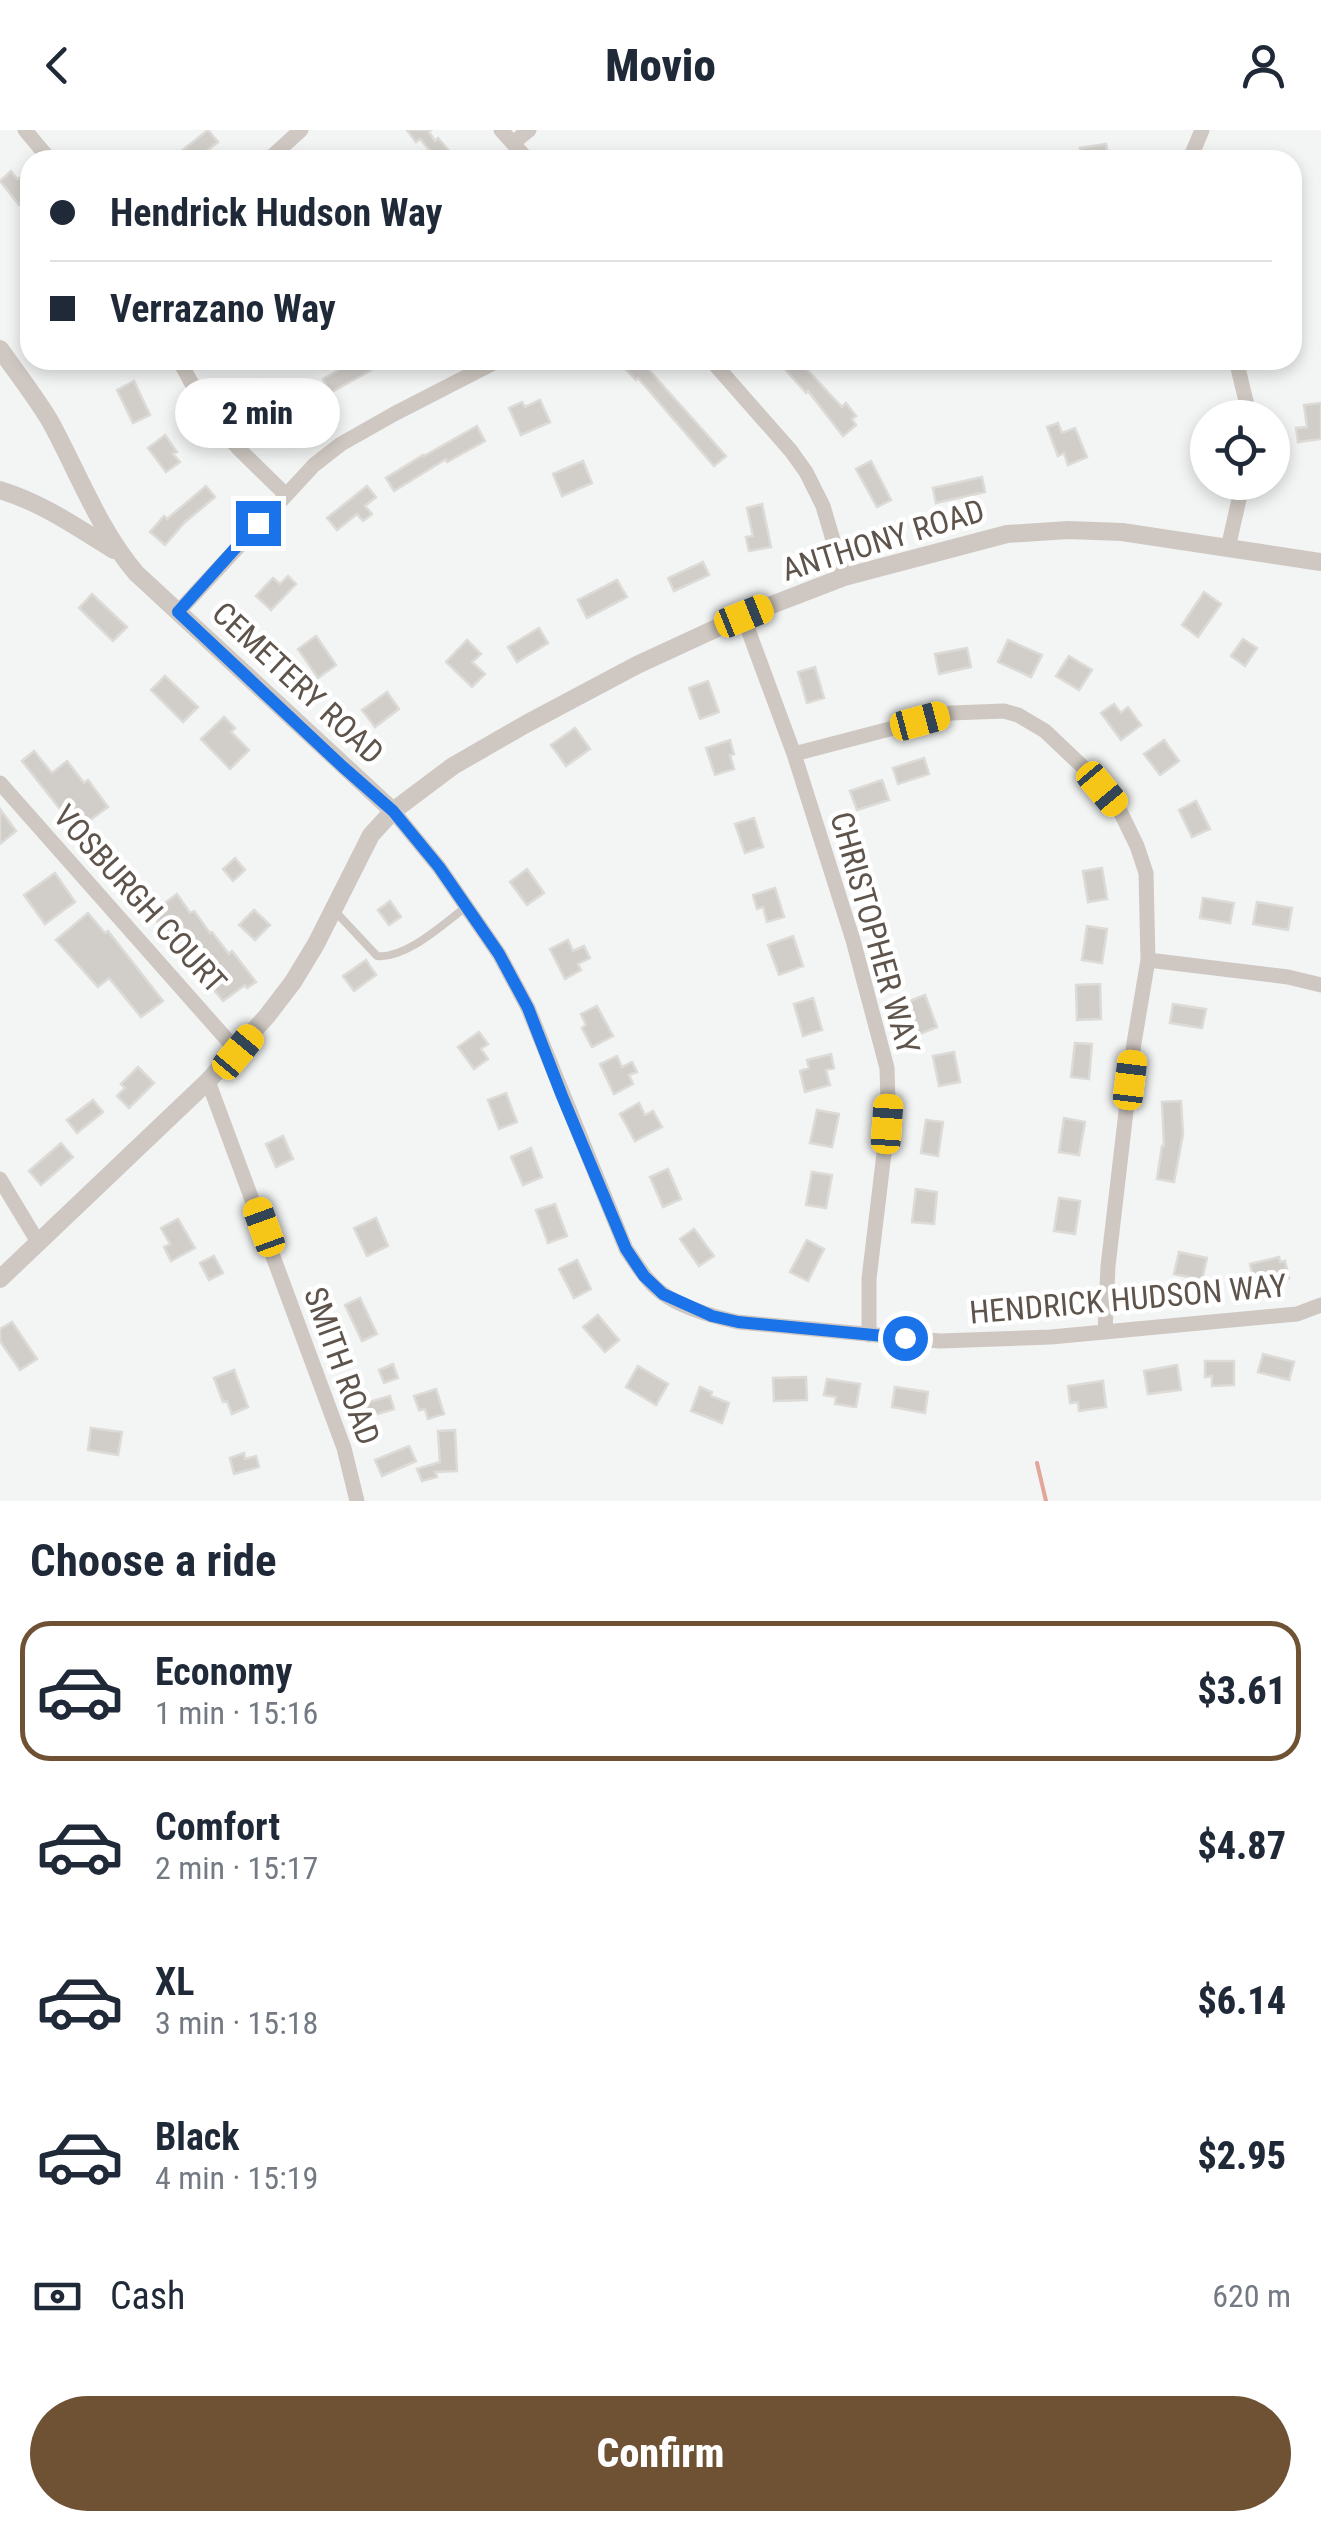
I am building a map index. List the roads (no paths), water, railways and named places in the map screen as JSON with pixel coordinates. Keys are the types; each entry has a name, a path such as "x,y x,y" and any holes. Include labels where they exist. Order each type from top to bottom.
{"street":[{"path":"25,130 42,150"},
{"path":"279,150 300,130"},
{"path":"501,130 519,150"},
{"path":"513,143 529,130"},
{"name":"CEMETERY ROAD","path":"0,350 48,418 119,554 393,811"},
{"path":"184,370 210,419 285,494"},
{"path":"178,612 314,465 341,444 480,370"},
{"path":"721,370 806,472 823,506 844,576"},
{"path":"1238,370 1246,400"},
{"path":"0,490 28,498 119,554"},
{"path":"1228,548 1238,500"},
{"name":"ANTHONY ROAD","path":"0,1279 238,1052 293,982 371,834 393,811 453,766 526,724 636,666 744,616 844,576 1007,534 1122,532 1321,562"},
{"name":"CHRISTOPHER WAY","path":"744,616 794,754 853,940 887,1068 886,1131 869,1278 869,1335"},
{"path":"794,754 951,713 1004,710 1046,732 1119,809 1146,873 1148,960 1114,1210 1106,1332"},
{"name":"VOSBURGH COURT","path":"0,783 238,1052"},
{"name":"HENDRICK HUDSON WAY","path":"393,811 439,867 499,954 528,1008 626,1249 644,1276 663,1294 712,1316 738,1322 940,1342 1051,1337 1297,1314 1321,1305"},
{"path":"1148,960 1321,985"},
{"name":"SMITH ROAD","path":"208,1081 344,1448 357,1501"},
{"path":"0,1179 38,1242"}],"lane":[{"path":"334,909 377,956 385,957 408,948 466,907"}],"waterway":[{"path":"1037,1463 1046,1501"}]}
